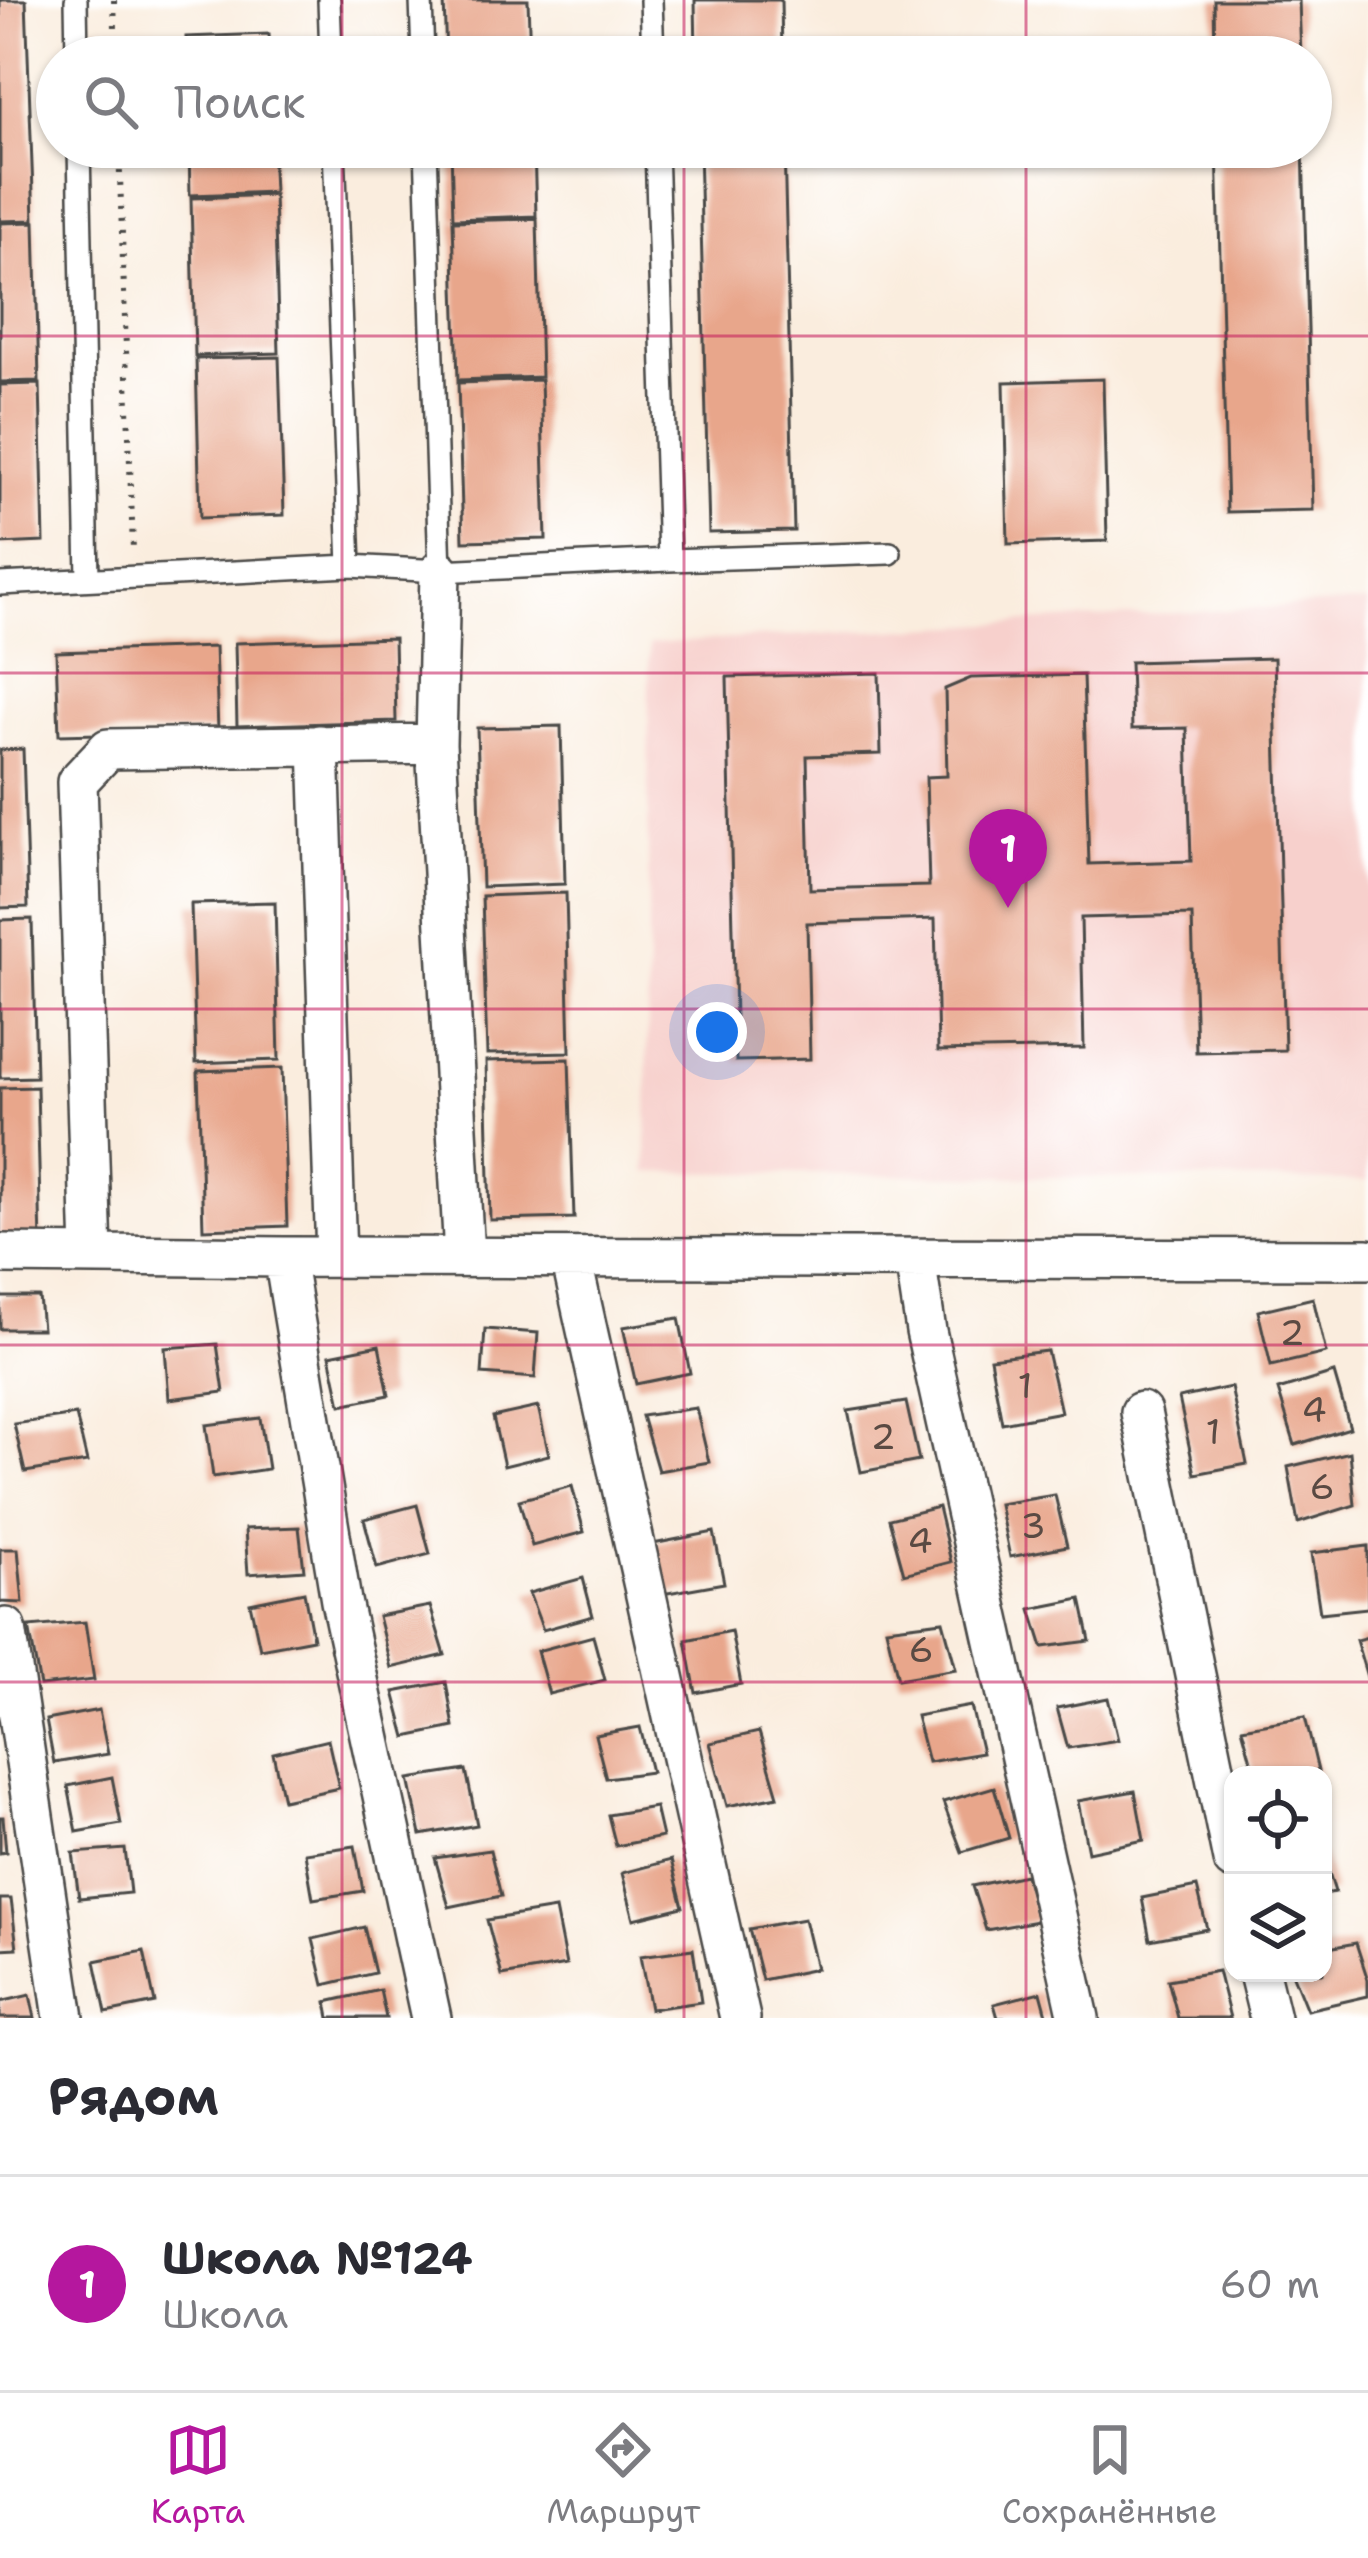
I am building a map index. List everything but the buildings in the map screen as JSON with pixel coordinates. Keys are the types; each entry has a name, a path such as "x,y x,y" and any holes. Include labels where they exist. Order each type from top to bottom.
{"street":[{"path":"440,572 436,744 464,1258"},
{"path":"92,1255 77,782 108,748 436,744"},
{"path":"319,745 336,1257"},
{"path":"0,1254 1368,1262"},
{"path":"284,1257 341,1601 431,2018"},
{"path":"571,1258 740,2018"},
{"path":"915,1259 926,1331 1079,2018"},
{"path":"1141,1412 1224,1816"},
{"path":"6,1628 64,2018"},
{"path":"1260,1982 1270,2018"}],"lane":[{"path":"76,0 77,36"},
{"path":"329,0 330,36"},
{"path":"422,0 423,36"},
{"path":"651,0 652,36"},
{"path":"79,168 88,578"},
{"path":"335,168 350,566"},
{"path":"427,168 440,572"},
{"path":"657,168 669,560"},
{"path":"0,584 350,566 440,572 890,553"}],"path":[{"path":"114,0 115,36"},
{"path":"120,168 134,576"}],"shaded area":[{"path":"1368,602 1368,1181 647,1172 649,644"}],"place":[{"name":"Школа №124","path":"1008,908"}]}
